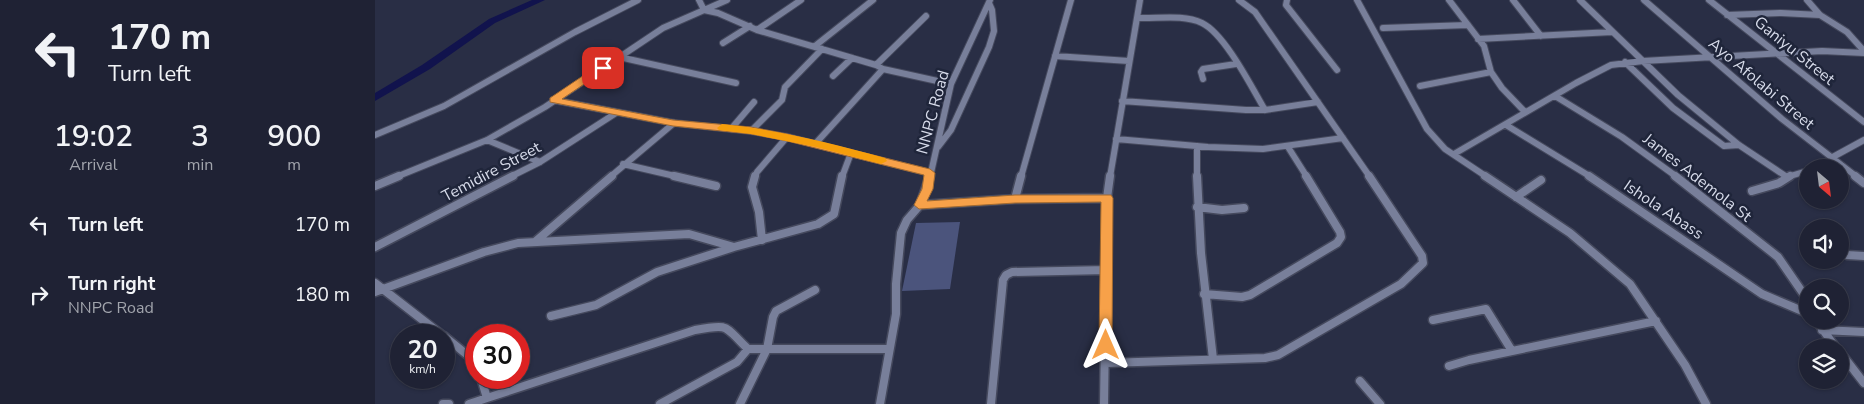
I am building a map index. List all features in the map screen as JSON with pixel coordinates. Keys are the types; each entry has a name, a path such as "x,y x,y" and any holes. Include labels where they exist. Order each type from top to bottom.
{"street":[{"path":"375,135 444,106 575,32 638,0"},
{"path":"699,0 703,10"},
{"path":"375,186 487,140 522,121 663,28 727,0"},
{"path":"757,30 801,0"},
{"path":"751,130 782,100 785,87 842,22 873,0"},
{"path":"1015,199 1071,0"},
{"path":"1104,404 1107,198 1122,101 1141,0"},
{"path":"1106,363 1265,358 1278,355 1401,284 1423,263 1422,256 1417,247 1318,102 1255,12 1239,0"},
{"path":"1287,0 1286,5 1337,70"},
{"path":"1353,0 1357,0 1374,28 1427,129 1445,149 1569,234 1617,273 1640,296 1685,365 1706,404"},
{"path":"1449,0 1486,51 1491,72 1502,88 1525,112"},
{"path":"1513,0 1541,36"},
{"path":"1580,0 1678,95 1739,145 1787,177"},
{"name":"Ayo Afolabi Street","path":"1644,0 1781,119 1831,158"},
{"name":"Ganiyu Street","path":"1709,0 1864,122"},
{"path":"1807,0 1820,15 1847,32 1863,53"},
{"path":"936,149 951,130 995,31 990,2"},
{"name":"NNPC Road","path":"880,404 896,314 896,284 901,233 927,189 951,84 979,29 990,2"},
{"path":"703,10 718,13 757,30 876,65 883,70 951,84"},
{"path":"1727,15 1781,13 1820,15"},
{"path":"876,65 926,16"},
{"path":"1137,18 1194,20 1208,25 1214,30 1265,110"},
{"path":"723,43 749,26"},
{"path":"979,29 993,26"},
{"path":"1383,28 1468,26"},
{"path":"1478,39 1612,32"},
{"path":"1454,154 1605,67 1625,62 1822,51 1863,53"},
{"path":"619,56 736,83"},
{"path":"1055,56 1129,61"},
{"path":"833,76 852,58"},
{"path":"1625,62 1673,108 1724,146 1739,145"},
{"path":"1203,79 1201,72 1203,69 1236,64"},
{"path":"816,143 883,70"},
{"path":"1420,86 1491,72"},
{"name":"James Ademola St","path":"1555,96 1622,137 1657,162 1778,257 1799,287"},
{"path":"553,100 673,123 751,130 816,143 930,173"},
{"path":"1122,101 1265,110 1318,102"},
{"path":"731,128 754,102"},
{"name":"Temidire Street","path":"375,247 540,162 616,113"},
{"path":"536,241 623,164 673,123"},
{"name":"Ishola Abass","path":"1506,125 1610,189 1762,294 1799,310"},
{"path":"762,240 759,212 752,187 757,172 787,137"},
{"path":"1116,139 1263,149 1343,138"},
{"path":"487,140 540,162"},
{"path":"1831,158 1864,140"},
{"path":"1197,146 1197,207 1204,294 1213,359"},
{"path":"1204,294 1250,296 1337,243 1341,238 1340,232 1315,188 1288,147"},
{"path":"551,316 596,305 657,272 734,247 818,224 834,214 839,184 851,153"},
{"path":"623,164 716,186"},
{"name":"Ayo Afolabi Street","path":"1849,171 1864,183"},
{"path":"1752,191 1779,183 1787,177 1799,173"},
{"path":"1516,197 1541,180"},
{"path":"919,205 1015,199 1107,198"},
{"path":"1197,207 1222,210 1245,208"},
{"path":"377,288 484,252 536,241 689,234 734,247"},
{"path":"1849,255 1864,256"},
{"path":"991,404 1005,275 1011,272 1106,270"},
{"path":"377,288 426,324"},
{"path":"740,404 767,349 773,317 776,311 815,290"},
{"path":"1433,320 1486,309 1512,351"},
{"path":"1449,366 1469,360 1656,320"},
{"path":"469,404 695,330 723,326 733,331 740,343 748,349 889,349"},
{"path":"1822,330 1864,332"},
{"path":"1822,330 1829,339"},
{"path":"455,345 465,353"},
{"path":"660,404 737,362 748,349"},
{"path":"1849,364 1864,383"},
{"path":"1359,381 1380,404"},
{"path":"484,389 487,398"},
{"path":"443,404 449,404"}],"shaded area":[{"path":"960,222 950,289 902,291 916,223"}],"waterway":[{"path":"375,98 426,67 492,21 540,0"}],"slow traffic":[{"path":"722,128 751,130 816,143 881,161"}],"route":[{"path":"603,68 553,100 673,123 751,130 816,143 930,173 927,189 919,205 1015,199 1107,198 1106,345"}]}
